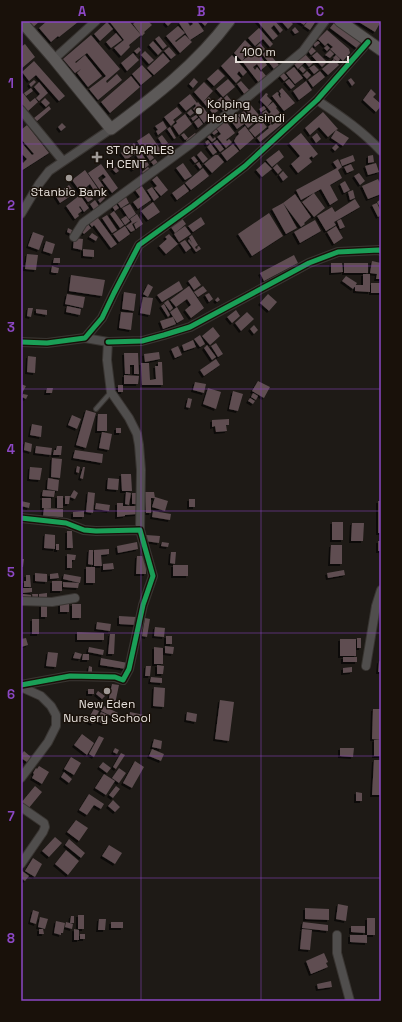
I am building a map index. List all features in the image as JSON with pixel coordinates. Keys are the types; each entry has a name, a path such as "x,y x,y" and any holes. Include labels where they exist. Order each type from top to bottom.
{"main road":[{"path":"21,21 111,129 193,63 217,37 229,21"},
{"path":"340,21 381,50"}],"street":[{"path":"54,59 96,21"},
{"path":"74,237 83,223 192,143 303,51 325,21"},
{"path":"85,338 102,318 139,245 245,166 317,100 368,42"},
{"path":"317,100 342,117 375,144 381,152"},
{"path":"21,110 63,161"},
{"path":"21,214 39,184 49,171 111,129"},
{"path":"21,342 47,342 85,338 108,342 142,341 190,327 310,263 338,252 381,251"},
{"path":"21,686 70,676 115,678 123,680 129,669 143,605 153,576 140,530 141,470 137,434 129,418 111,392 107,360 108,342"},
{"path":"21,518 66,523 84,530 140,530"},
{"path":"366,666 376,606 381,590"},
{"path":"21,601 52,602 75,598"},
{"path":"21,686 41,696 52,706 56,714 56,726 48,742 21,778"},
{"path":"21,806 44,823 45,827 21,864"},
{"path":"337,935 337,953 350,1001"}],"lane":[{"path":"96,409 111,392"}],"building":[{"path":"26,21 40,21 32,28"},
{"path":"47,21 78,22 51,42 39,28"},
{"path":"109,21 129,21 141,35 129,45 130,47 121,56 114,48 124,40"},
{"path":"136,21 148,21 152,25 144,32 145,33 142,36 133,24"},
{"path":"166,21 173,21 168,26 165,23"},
{"path":"182,21 187,21 190,26 193,24 191,21 197,21 204,31 190,40 179,23"},
{"path":"200,21 209,21 205,26"},
{"path":"257,21 275,21 283,30 280,33 274,25 271,28 278,36 273,40"},
{"path":"281,21 290,21 293,24 288,29"},
{"path":"298,21 307,21 304,25"},
{"path":"308,21 316,21 310,30 304,26"},
{"path":"357,21 381,21 381,24 380,23 375,32"},
{"path":"107,22 113,29 100,41 94,34"},
{"path":"334,23 362,43 358,49 330,28"},
{"path":"178,26 185,33 175,41 176,42 185,35 192,42 180,53 166,36"},
{"path":"295,27 299,32 295,34 292,30"},
{"path":"259,28 273,44 270,47 263,39 255,46 248,38"},
{"path":"327,30 349,49 350,53 343,61 330,49 333,47 328,43 325,46 318,39"},
{"path":"116,33 122,40 111,48 106,42"},
{"path":"91,35 120,69 106,81 107,83 117,74 122,80 98,100 89,89 106,76 87,53 75,62 76,63 85,55 102,76 88,87 77,73 81,69 75,73 63,59"},
{"path":"159,36 167,46 163,49 155,39"},
{"path":"245,40 253,48 242,61 234,53"},
{"path":"153,41 162,51 158,55 149,45"},
{"path":"318,41 320,43 315,47 313,44"},
{"path":"260,43 265,49 261,53 256,47"},
{"path":"25,44 35,57 21,69 21,47"},
{"path":"327,45 330,48 327,51 324,48"},
{"path":"139,47 141,50 137,54 134,51"},
{"path":"169,47 176,55 171,59 164,51"},
{"path":"312,47 316,51 311,55 308,51"},
{"path":"256,50 267,65 261,70 257,64 253,67 255,70 257,67 267,77 259,83 242,61"},
{"path":"330,50 334,54 330,58 325,55"},
{"path":"145,51 154,60 149,64 141,55"},
{"path":"267,51 279,65 274,69 262,54"},
{"path":"317,52 327,62 322,67 312,56"},
{"path":"133,53 139,60 127,71 121,63"},
{"path":"163,53 170,61 154,75 147,68"},
{"path":"305,54 313,63 309,67 305,62 298,69 294,64"},
{"path":"232,55 247,72 243,76 239,71 237,74 241,78 236,83 221,66"},
{"path":"336,55 340,59 338,62 333,58"},
{"path":"334,59 339,65 328,75 322,69"},
{"path":"34,61 65,96 59,101 36,75 29,81 22,72"},
{"path":"142,65 152,76 141,85 132,74"},
{"path":"314,65 319,70 314,74 309,68"},
{"path":"302,66 306,70 303,73 299,69"},
{"path":"294,67 303,78 295,84 286,73"},
{"path":"218,69 225,76 214,86 207,79"},
{"path":"307,71 311,75 307,79 303,75"},
{"path":"320,71 325,77 313,87 308,80"},
{"path":"283,72 288,78 284,81 279,75"},
{"path":"131,76 140,87 110,113 101,102"},
{"path":"194,78 198,82 193,88 189,84"},
{"path":"351,78 355,83 352,86 348,80"},
{"path":"228,79 235,87 223,97 216,89"},
{"path":"289,79 295,86 291,89 285,82"},
{"path":"34,80 36,82 31,87 29,84"},
{"path":"241,81 250,91 245,95 237,84"},
{"path":"306,81 312,90 299,100 293,91"},
{"path":"39,82 48,93 39,101 36,98 40,94 34,87"},
{"path":"204,82 213,91 203,102 194,92"},
{"path":"31,88 33,91 26,96 24,93"},
{"path":"282,88 295,103 284,111 272,96 277,92 279,93 280,98 281,94 279,91"},
{"path":"371,89 376,94 373,97 381,104 376,112 363,100"},
{"path":"23,93 30,102 35,98 38,102 28,111 21,103 21,95"},
{"path":"266,93 272,101 267,107 260,100"},
{"path":"190,94 202,107 195,111 193,109 196,106 195,104 186,111 179,103"},
{"path":"227,95 234,104 231,107 224,98"},
{"path":"209,97 213,102 207,107 203,102"},
{"path":"221,97 230,107 224,112 215,102"},
{"path":"45,98 50,103 46,107 41,102"},
{"path":"273,102 281,114 270,124 262,113 266,110 269,114 271,112 267,107"},
{"path":"250,104 267,127 255,137 249,130 257,123 244,108"},
{"path":"49,106 51,109 37,121 34,118"},
{"path":"215,106 218,111 213,114 210,110"},
{"path":"264,106 266,109 261,112 259,109"},
{"path":"177,107 182,113 173,120 175,122 171,126 164,117"},
{"path":"203,107 213,121 210,124 207,120 204,123 196,112"},
{"path":"191,109 194,113 190,116 187,113"},
{"path":"244,111 249,117 243,122 238,115"},
{"path":"323,112 338,129 328,137 319,127 310,135 305,128"},
{"path":"235,113 244,124 237,129 229,118"},
{"path":"185,114 192,124 179,135 173,126 177,123 176,121"},
{"path":"196,115 198,117 193,121 191,118"},
{"path":"199,118 203,124 198,128 194,122"},
{"path":"250,118 254,123 248,128 244,123"},
{"path":"280,119 283,123 260,142 257,138 269,128 268,127 271,124 272,125"},
{"path":"225,120 235,133 226,140 227,141 229,139 232,142 226,148 217,137 221,134 216,128"},
{"path":"163,121 167,128 158,135 156,131 158,130 155,126"},
{"path":"62,123 66,127 61,131 58,127"},
{"path":"27,125 49,153 21,171 21,160 23,163 27,159 21,153 21,142 32,155 34,154 21,139 21,130"},
{"path":"245,126 254,138 240,150 234,141 239,134 238,132"},
{"path":"170,127 176,138 174,139 167,129"},
{"path":"216,129 218,132 214,135 212,133"},
{"path":"336,130 349,138 343,146 331,138"},
{"path":"149,133 163,153 160,155 156,149 150,152 154,158 150,161 137,141"},
{"path":"184,133 188,138 185,140 181,135"},
{"path":"195,133 197,135 188,143 186,140"},
{"path":"301,133 318,154 313,158 312,156 309,158 312,162 298,173 291,164 300,156 289,143"},
{"path":"317,133 321,139 316,143 312,137"},
{"path":"162,135 168,143 163,146 158,138"},
{"path":"210,135 213,139 215,137 216,139 212,142 207,137"},
{"path":"208,140 217,152 213,155 207,147 210,144 209,143 207,145 205,142"},
{"path":"217,140 224,149 220,152 213,143"},
{"path":"134,143 139,151 126,160 121,153"},
{"path":"169,144 175,154 170,157 164,147"},
{"path":"233,144 239,151 227,161 221,153"},
{"path":"336,144 339,147 335,151 332,148"},
{"path":"279,150 284,157 272,167 266,160"},
{"path":"201,151 208,159 203,163 197,155"},
{"path":"141,152 149,165 144,169 136,155"},
{"path":"215,155 218,155 224,162 212,173 204,164"},
{"path":"353,155 355,161 342,166 340,160"},
{"path":"373,155 374,162 368,163 368,156"},
{"path":"194,156 198,161 195,163 191,158"},
{"path":"131,159 132,161 128,165 126,162"},
{"path":"155,159 159,164 155,167 151,162"},
{"path":"338,159 342,167 338,170 342,178 330,185 338,200 330,205 321,189 301,200 296,190 337,168 333,162"},
{"path":"136,160 139,166 133,170 129,165"},
{"path":"199,162 202,167 200,169 196,164"},
{"path":"265,162 272,169 262,177 256,170"},
{"path":"183,163 192,176 185,180 176,168"},
{"path":"376,163 379,172 368,175 365,166"},
{"path":"101,164 118,188 112,193 102,180 106,177 103,174 98,178 104,187 100,190 88,173"},
{"path":"277,164 282,170 278,174 273,168"},
{"path":"351,164 354,170 347,173 344,167"},
{"path":"116,167 119,171 116,173 112,169"},
{"path":"148,167 151,170 145,175 142,172"},
{"path":"203,168 209,176 191,190 185,183"},
{"path":"85,170 98,189 95,192 90,184 85,188 93,199 88,202 72,180"},
{"path":"283,171 288,177 283,181 279,175"},
{"path":"359,173 365,181 360,185 354,176"},
{"path":"157,176 168,190 161,196 154,188 157,186 152,180"},
{"path":"378,179 381,185 381,194 368,199 362,186"},
{"path":"345,181 350,190 344,193 340,184"},
{"path":"184,184 189,191 177,200 172,193"},
{"path":"69,185 75,193 60,203 55,195"},
{"path":"142,186 151,200 138,209 133,202 140,197 135,190"},
{"path":"152,187 159,197 154,201 147,190"},
{"path":"353,190 355,198 350,200 348,192"},
{"path":"314,193 325,208 314,217 302,202"},
{"path":"295,194 311,217 301,227 283,203"},
{"path":"80,195 89,208 84,212 80,206 79,207 82,211 75,219 66,206"},
{"path":"103,196 105,198 100,203 98,200"},
{"path":"126,197 129,203 121,208 117,202"},
{"path":"355,199 360,207 334,222 336,225 326,231 317,216 332,207 335,212"},
{"path":"381,199 381,209 377,202"},
{"path":"95,200 99,206 94,210 90,204"},
{"path":"153,202 160,212 148,220 141,211"},
{"path":"283,203 297,228 286,234 272,209"},
{"path":"377,203 381,212 381,215 378,217 372,205"},
{"path":"116,204 119,208 115,211 112,206"},
{"path":"130,204 136,214 129,219 122,208"},
{"path":"114,211 124,225 120,228 110,214"},
{"path":"269,213 283,236 252,256 238,234"},
{"path":"137,214 143,224 136,229 134,224 138,221 132,224 135,230 131,232 126,226 132,222 130,219"},
{"path":"107,215 117,230 112,233 102,218"},
{"path":"126,216 130,221 125,225 121,219"},
{"path":"181,217 186,224 175,233 170,226"},
{"path":"201,217 205,224 193,232 188,226"},
{"path":"98,218 117,244 111,248 94,225 92,227 89,223"},
{"path":"341,219 345,227 340,229 337,221"},
{"path":"315,220 321,231 300,243 294,232"},
{"path":"87,223 91,228 84,234 80,230"},
{"path":"125,226 130,234 119,242 113,234"},
{"path":"185,226 191,234 179,242 174,234"},
{"path":"336,226 343,238 334,244 327,232"},
{"path":"68,228 72,230 71,234 67,232"},
{"path":"33,232 44,236 39,250 28,246"},
{"path":"92,233 98,237 96,241 89,237"},
{"path":"169,234 178,244 166,254 159,246 167,239 165,237"},
{"path":"192,235 198,245 195,247 196,249 199,246 201,249 196,252 188,241 189,239 192,243 189,237"},
{"path":"74,238 83,239 82,250 73,248"},
{"path":"185,240 191,248 186,252 180,243"},
{"path":"46,241 55,244 52,254 43,251"},
{"path":"83,249 94,250 94,257 83,256"},
{"path":"27,254 38,255 36,270 25,269"},
{"path":"294,255 298,263 264,281 260,273"},
{"path":"54,258 60,258 60,263 53,263"},
{"path":"372,261 381,263 381,279 376,279 377,274 370,273"},
{"path":"331,263 342,263 343,272 331,273"},
{"path":"344,263 368,263 368,273 344,273"},
{"path":"52,266 55,267 54,273 51,272"},
{"path":"55,267 59,268 58,273 54,273"},
{"path":"363,274 370,274 370,292 355,291 355,285 363,285"},
{"path":"71,275 105,280 102,296 69,291"},
{"path":"195,276 201,285 194,290 188,281"},
{"path":"346,276 357,283 353,289 342,281"},
{"path":"179,281 183,289 162,302 157,295"},
{"path":"371,283 381,283 381,293 371,293"},
{"path":"148,284 153,287 148,297 143,294"},
{"path":"189,286 204,308 191,318 185,310 191,305 187,299 176,307 170,300"},
{"path":"203,286 207,291 198,297 194,292"},
{"path":"124,292 136,294 134,311 122,309"},
{"path":"209,293 213,299 209,302 205,295"},
{"path":"67,294 85,297 83,308 65,304"},
{"path":"268,294 277,302 269,311 260,303"},
{"path":"143,297 153,298 150,315 140,313"},
{"path":"218,297 220,300 217,302 215,300"},
{"path":"168,300 173,308 170,311 164,303"},
{"path":"164,304 170,315 168,317 161,306"},
{"path":"67,306 81,309 80,315 66,312"},
{"path":"177,307 184,319 177,323 170,312"},
{"path":"28,308 33,308 31,317 27,316"},
{"path":"36,309 47,310 47,315 36,313"},
{"path":"236,310 240,316 232,323 227,317"},
{"path":"121,312 133,313 131,330 119,328"},
{"path":"247,312 254,319 241,331 235,323"},
{"path":"173,317 176,324 163,329 160,321"},
{"path":"254,325 258,330 254,334 250,329"},
{"path":"213,327 220,336 210,345 202,336"},
{"path":"200,335 205,344 200,347 194,339"},
{"path":"193,340 196,347 184,351 182,345"},
{"path":"216,343 223,354 218,357 211,346"},
{"path":"207,345 216,357 212,360 204,348"},
{"path":"178,346 182,355 175,358 171,349"},
{"path":"159,352 160,359 145,362 144,354"},
{"path":"124,353 138,353 139,374 134,374 134,365 130,365 130,374 125,374"},
{"path":"28,356 36,357 35,373 27,372"},
{"path":"216,359 220,365 204,376 200,370"},
{"path":"158,362 162,362 163,385 142,385 141,363 149,363 150,380 156,379 155,366 158,366"},
{"path":"124,375 139,376 138,384 124,384"},
{"path":"258,381 270,387 264,398 252,391"},
{"path":"195,382 206,384 204,393 193,390"},
{"path":"21,384 26,386 21,395"},
{"path":"118,385 123,385 123,392 118,392"},
{"path":"47,388 53,388 52,393 46,393"},
{"path":"208,388 221,392 216,409 203,404"},
{"path":"233,391 243,394 238,411 229,409"},
{"path":"253,393 258,396 256,400 251,397"},
{"path":"23,394 28,395 26,399 22,397"},
{"path":"188,398 192,399 190,408 186,407"},
{"path":"250,398 255,401 253,404 248,401"},
{"path":"86,410 96,413 86,448 76,445"},
{"path":"98,414 107,414 107,431 97,431"},
{"path":"72,415 81,419 77,429 68,425"},
{"path":"229,419 229,425 226,425 227,431 216,432 215,426 212,427 212,420"},
{"path":"32,424 42,426 41,437 30,435"},
{"path":"116,428 121,428 121,433 116,433"},
{"path":"102,432 112,434 109,450 99,448"},
{"path":"25,442 32,444 31,452 24,450"},
{"path":"36,446 52,448 51,455 35,453"},
{"path":"57,446 62,446 61,455 53,455 54,450 56,450"},
{"path":"75,450 103,454 102,463 73,458"},
{"path":"52,458 62,459 60,478 51,477"},
{"path":"77,466 80,467 79,473 76,472"},
{"path":"30,467 42,468 40,480 29,479"},
{"path":"83,467 85,467 83,479 80,478"},
{"path":"121,474 131,474 132,491 122,491"},
{"path":"48,478 59,480 58,491 47,489"},
{"path":"108,478 119,479 118,490 107,489"},
{"path":"43,490 55,491 54,497 42,496"},
{"path":"74,490 78,493 75,499 70,497"},
{"path":"88,492 95,493 93,513 86,512"},
{"path":"126,492 131,493 129,505 125,504"},
{"path":"145,492 154,492 155,498 151,498 151,513 146,513"},
{"path":"132,493 136,493 136,504 132,504"},
{"path":"57,496 63,496 63,508 57,508"},
{"path":"65,496 70,496 69,504 65,504"},
{"path":"155,497 168,501 165,511 152,507"},
{"path":"42,498 51,498 51,508 42,508"},
{"path":"189,499 195,499 195,507 189,507"},
{"path":"21,501 30,503 29,508 21,506"},
{"path":"378,501 381,501 381,533 378,533"},
{"path":"96,503 110,505 109,511 95,509"},
{"path":"117,503 123,503 123,506 137,506 137,514 117,517"},
{"path":"44,508 63,509 63,517 43,516"},
{"path":"84,511 84,517 73,517 73,512"},
{"path":"153,511 171,514 170,520 152,517"},
{"path":"332,522 343,522 343,540 332,540"},
{"path":"352,523 364,523 363,541 351,541"},
{"path":"67,531 72,531 73,548 67,548"},
{"path":"45,534 55,535 55,549 44,548"},
{"path":"146,535 160,536 159,543 145,541"},
{"path":"378,541 381,541 381,551 378,551"},
{"path":"137,542 138,549 118,553 117,546"},
{"path":"162,542 169,543 168,547 161,546"},
{"path":"56,544 59,544 59,550 56,550"},
{"path":"331,545 342,545 342,564 330,564"},
{"path":"109,549 109,554 101,555 102,566 94,566 94,550"},
{"path":"89,550 93,550 93,565 88,564"},
{"path":"171,552 176,552 175,564 170,563"},
{"path":"67,554 76,555 75,560 72,560 72,568 67,568"},
{"path":"137,556 146,556 146,574 136,574"},
{"path":"21,559 24,559 23,567 21,567"},
{"path":"113,563 114,569 103,570 103,564"},
{"path":"173,565 188,565 188,576 173,576"},
{"path":"86,567 95,567 95,583 86,583"},
{"path":"344,570 345,575 328,578 327,573"},
{"path":"35,573 47,574 47,582 35,581"},
{"path":"58,573 59,578 50,579 50,574"},
{"path":"64,574 81,577 80,583 63,579"},
{"path":"26,575 30,575 31,587 24,587"},
{"path":"52,581 62,581 62,591 52,591"},
{"path":"63,582 79,583 78,588 63,587"},
{"path":"23,588 32,588 32,592 23,593"},
{"path":"47,593 47,597 39,598 39,594"},
{"path":"23,594 31,595 31,599 22,599"},
{"path":"32,594 38,594 38,599 33,599"},
{"path":"60,602 69,602 69,612 60,612"},
{"path":"72,604 81,604 81,618 72,618"},
{"path":"41,605 47,605 47,617 41,617"},
{"path":"119,616 136,617 136,625 119,624"},
{"path":"145,618 150,619 147,637 142,636"},
{"path":"32,619 39,619 39,634 32,634"},
{"path":"97,622 111,624 110,631 96,629"},
{"path":"155,627 165,628 164,637 154,636"},
{"path":"77,632 104,633 104,640 77,640"},
{"path":"110,634 115,634 114,654 108,654"},
{"path":"166,636 172,636 172,644 166,644"},
{"path":"26,638 28,645 21,647 21,639"},
{"path":"357,638 361,638 361,648 357,648"},
{"path":"340,639 356,639 356,656 340,656"},
{"path":"165,646 174,647 173,654 165,653"},
{"path":"89,647 104,650 103,655 88,652"},
{"path":"154,647 163,648 163,664 154,664"},
{"path":"48,652 58,653 56,667 46,666"},
{"path":"75,652 82,654 80,659 73,658"},
{"path":"83,654 89,654 89,660 82,660"},
{"path":"343,657 357,657 357,662 343,662"},
{"path":"101,658 128,663 126,669 100,665"},
{"path":"379,661 381,662 381,672 378,672"},
{"path":"157,665 164,666 163,674 157,674"},
{"path":"89,666 92,667 92,673 88,673"},
{"path":"146,666 151,666 150,676 145,676"},
{"path":"352,667 352,672 343,673 343,668"},
{"path":"151,677 162,678 162,683 150,682"},
{"path":"112,684 119,685 115,704 108,703"},
{"path":"154,687 165,688 164,707 153,706"},
{"path":"88,689 94,689 94,694 88,694"},
{"path":"98,691 105,696 102,699 96,694"},
{"path":"82,699 99,704 97,707 81,702"},
{"path":"220,700 234,702 229,741 215,739"},
{"path":"104,706 118,713 116,718 101,711"},
{"path":"94,709 99,711 93,724 87,721"},
{"path":"373,709 381,709 381,740 372,739"},
{"path":"101,712 108,715 104,724 97,721"},
{"path":"130,712 144,715 143,721 129,719"},
{"path":"187,712 197,714 196,722 186,720"},
{"path":"82,734 94,743 87,755 74,745"},
{"path":"99,736 104,738 94,757 89,754"},
{"path":"154,739 162,741 161,749 152,747"},
{"path":"374,740 381,740 381,756 374,756"},
{"path":"115,748 119,750 117,754 113,752"},
{"path":"340,748 354,748 353,757 340,756"},
{"path":"152,749 164,754 161,761 149,756"},
{"path":"24,751 31,757 27,762 21,758"},
{"path":"121,753 125,755 116,769 113,767"},
{"path":"71,757 81,763 74,775 64,769"},
{"path":"374,760 381,760 381,795 372,795"},
{"path":"135,761 144,767 132,788 123,783"},
{"path":"103,762 111,768 107,773 99,767"},
{"path":"39,766 49,772 42,784 32,778 33,773"},
{"path":"119,768 126,773 119,783 112,778"},
{"path":"64,772 72,779 69,783 61,777"},
{"path":"104,774 115,781 106,795 95,788"},
{"path":"35,786 42,792 28,809 21,803"},
{"path":"116,786 120,789 113,798 109,795"},
{"path":"356,792 362,793 362,801 356,801"},
{"path":"89,794 104,804 101,809 94,805 87,815 79,810"},
{"path":"113,800 120,807 115,812 108,806"},
{"path":"76,820 88,828 79,841 67,832"},
{"path":"55,837 62,843 49,857 42,851"},
{"path":"69,839 85,853 81,858 65,845"},
{"path":"109,845 122,853 115,864 102,856"},
{"path":"66,850 79,861 68,875 55,864"},
{"path":"33,858 42,864 35,877 25,871"},
{"path":"21,870 29,876 25,881 21,878"},
{"path":"338,904 348,906 346,921 336,919"},
{"path":"305,908 329,909 329,920 305,919"},
{"path":"33,910 39,912 36,924 30,922"},
{"path":"78,915 84,915 84,929 78,929"},
{"path":"71,916 74,916 74,923 70,923"},
{"path":"40,917 48,919 45,929 38,927"},
{"path":"367,918 375,918 375,935 367,935"},
{"path":"99,919 106,919 105,930 98,930"},
{"path":"56,921 65,923 63,933 61,933 61,935 54,933"},
{"path":"66,922 73,924 72,929 65,927"},
{"path":"111,922 123,922 123,928 111,928"},
{"path":"303,922 328,925 328,931 302,928"},
{"path":"351,926 365,926 365,933 351,932"},
{"path":"39,929 43,929 44,934 39,934"},
{"path":"74,929 79,930 79,940 74,940"},
{"path":"302,929 312,930 310,950 300,949"},
{"path":"80,934 85,934 85,939 80,939"},
{"path":"350,935 367,935 367,943 350,942"},
{"path":"324,953 328,962 326,963 328,967 311,974 306,961"},
{"path":"331,981 332,987 318,989 317,984"}],"cycle path":[{"path":"21,342 47,343 85,338 102,318 139,245 245,166 317,100 368,42"},
{"path":"108,342 142,341 190,327 309,263 338,252 381,251"},
{"path":"21,518 66,523 84,530 140,530 153,576 143,605 129,669 123,680 115,677 70,676 21,685"}],"place":[{"name":"Kolping Hotel Masindi","path":"199,111"},
{"name":"ST CHARLES H CENT","path":"97,157"},
{"name":"Stanbic Bank","path":"69,178"},
{"name":"New Eden Nursery School","path":"107,691"}]}
